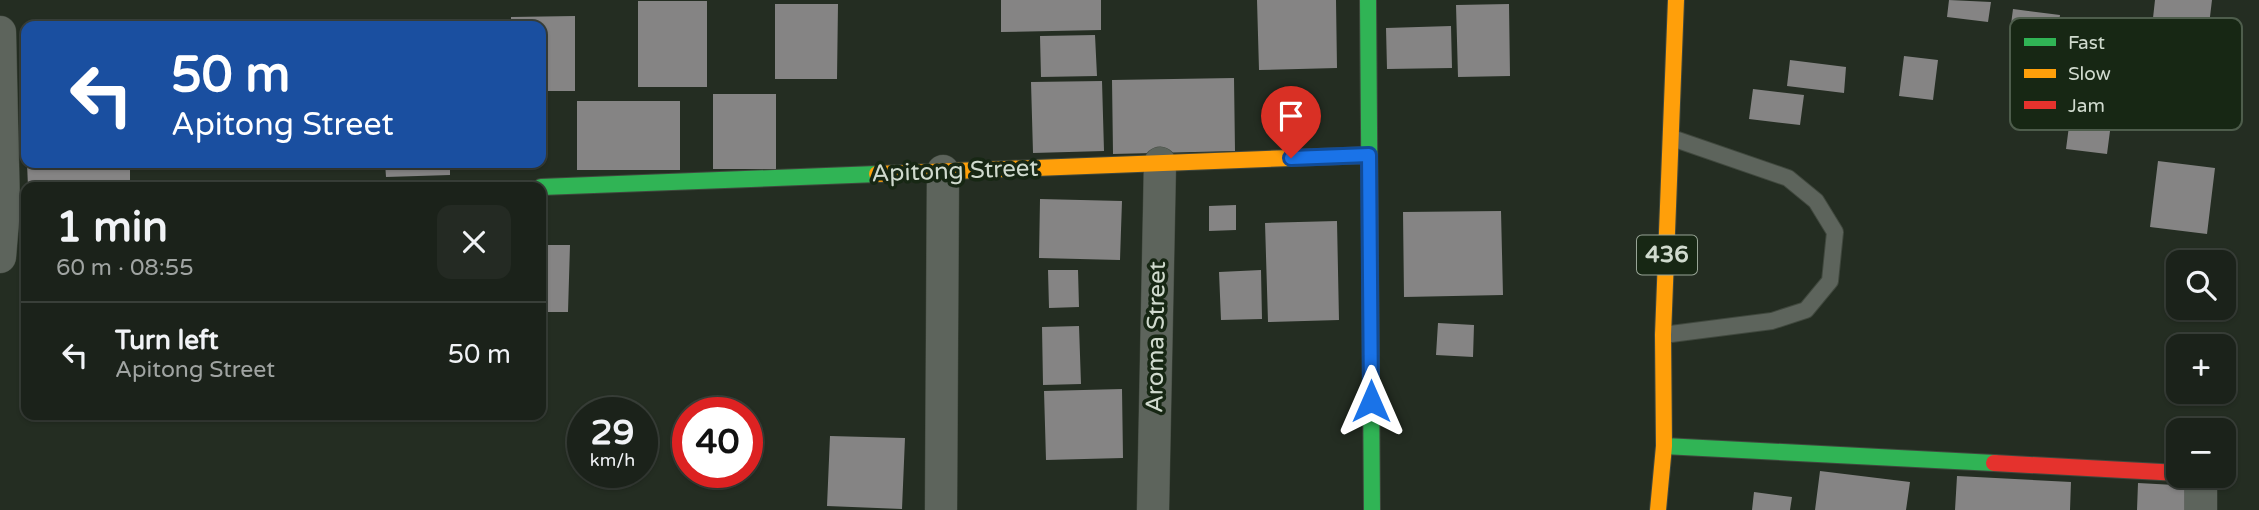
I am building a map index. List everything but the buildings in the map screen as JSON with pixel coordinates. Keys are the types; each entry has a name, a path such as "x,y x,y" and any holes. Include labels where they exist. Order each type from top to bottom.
{"street":[{"path":"1368,0 1372,510"},
{"name":"436","path":"1658,510 1664,446 1663,335 1676,0"},
{"path":"0,32 15,208 0,257"},
{"name":"Apitong Street","path":"546,187 1369,155"},
{"name":"Aroma Street","path":"1153,510 1160,163"},
{"path":"942,510 943,172"},
{"path":"1664,446 2166,472"},
{"path":"2201,488 2201,510"}],"lane":[{"path":"1663,335 1772,321 1806,310 1830,281 1835,232 1816,201 1788,178 1672,138"}],"traffic: fast":[{"path":"1368,0 1372,510"},
{"path":"546,187 877,174"},
{"path":"1664,446 1994,463"}],"traffic: slow":[{"path":"1658,510 1664,446 1663,335 1676,0"},
{"path":"877,174 1369,155"}],"traffic: jam":[{"path":"1994,463 2166,472"}],"route":[{"path":"1291,158 1369,155 1371,401"}]}
